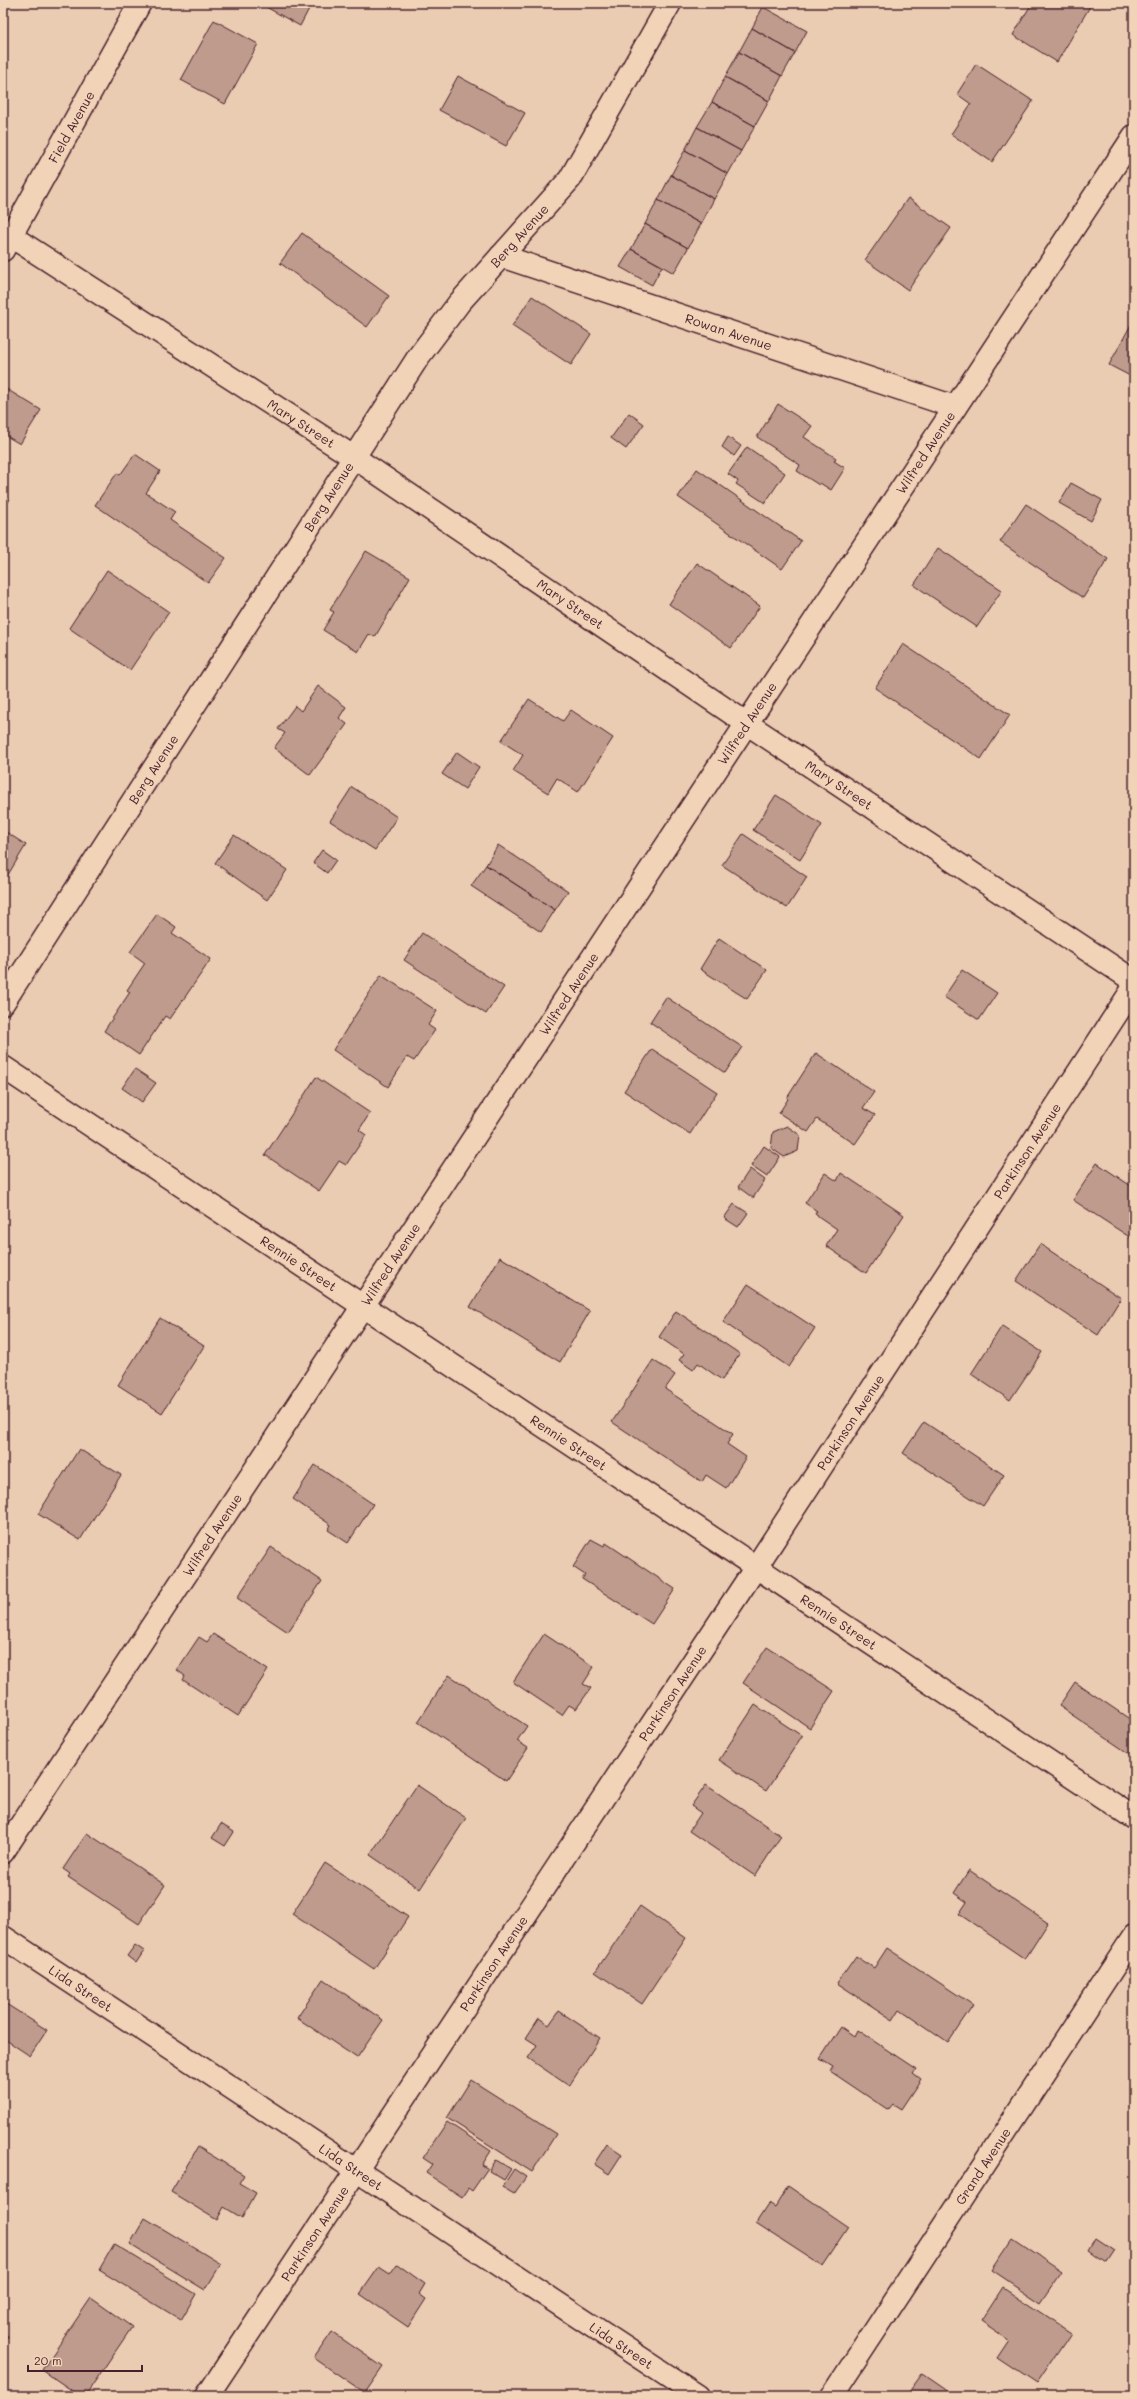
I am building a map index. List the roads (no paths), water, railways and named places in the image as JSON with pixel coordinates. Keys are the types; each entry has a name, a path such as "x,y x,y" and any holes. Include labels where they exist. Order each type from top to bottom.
{"street":[{"name":"Field Avenue","path":"6,239 140,3"},
{"name":"Berg Avenue","path":"3,1003 355,458 419,356 459,303 570,179 670,3"},
{"name":"Wilfred Avenue","path":"3,1852 1134,136"},
{"name":"Mary Street","path":"6,239 355,458 746,723 1134,981"},
{"name":"Rowan Avenue","path":"501,256 955,408"},
{"name":"Parkinson Avenue","path":"207,2396 756,1567 1134,987"},
{"name":"Rennie Street","path":"3,1067 1134,1818"},
{"name":"Grand Avenue","path":"832,2396 1134,1936"},
{"name":"Lida Street","path":"3,1937 698,2396"}]}
